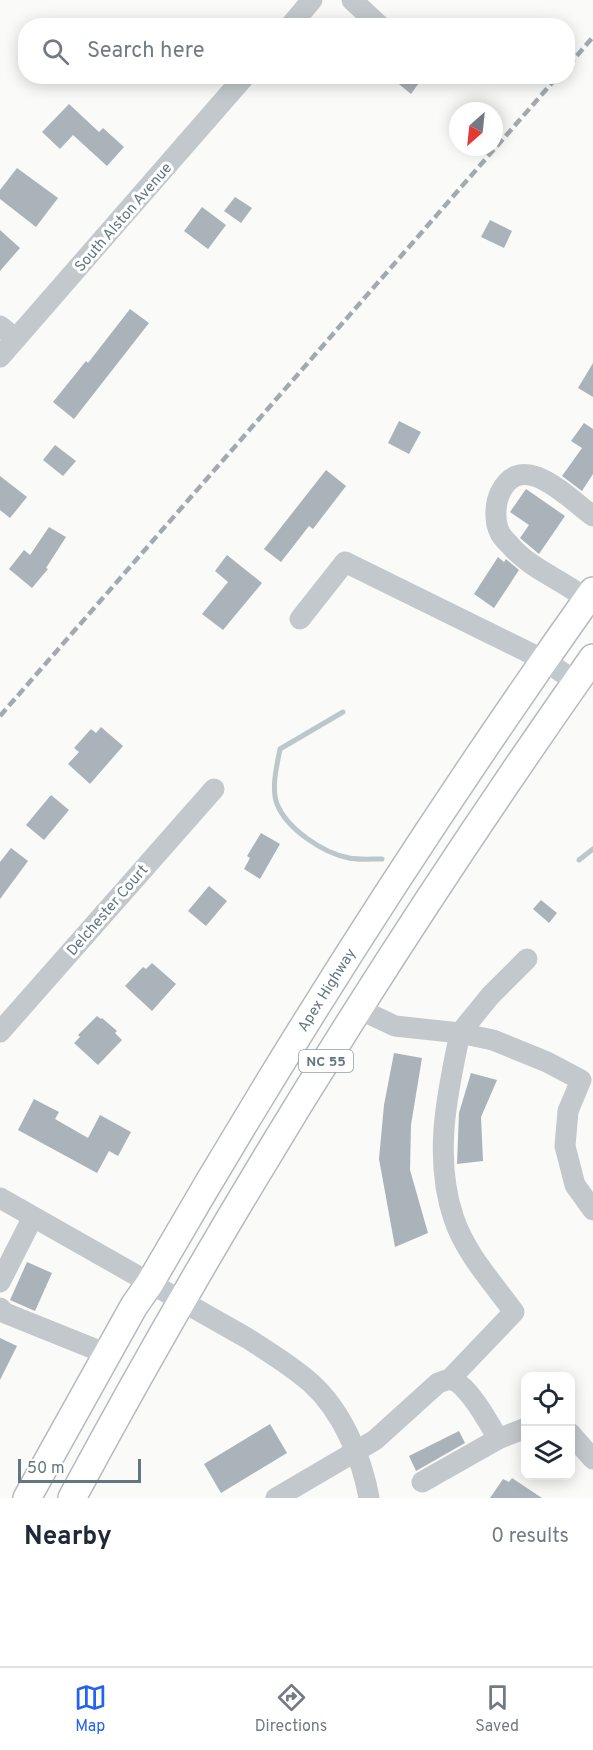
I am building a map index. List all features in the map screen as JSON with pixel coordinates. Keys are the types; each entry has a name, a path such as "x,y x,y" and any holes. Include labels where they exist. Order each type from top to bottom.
{"main road":[{"name":"Apex Highway","path":"27,1498 134,1306 150,1283 280,1063 367,924 544,660 590,596"},
{"name":"NC 55","path":"72,1498 182,1301 306,1092 478,827 593,658"}],"street":[{"path":"297,18 312,0"},
{"path":"352,0 371,18"},
{"name":"South Alston Avenue","path":"0,357 8,333 238,84"},
{"path":"590,596 545,574 521,557 500,533 495,504 505,483 523,474 548,480 593,516"},
{"path":"300,619 345,561 544,660 576,682"},
{"name":"Delchester Court","path":"0,1032 214,789"},
{"path":"276,1498 356,1453 386,1431 438,1383 450,1379 514,1312 472,1255 454,1220 445,1182 443,1136 448,1092 460,1033 490,996 527,958"},
{"path":"359,1009 395,1026 460,1033 493,1040 547,1062 587,1074 568,1111 565,1146 574,1185 593,1210"},
{"path":"0,1198 273,1355 313,1384 337,1414 356,1453 369,1498"},
{"path":"0,1282 33,1217"},
{"path":"0,1308 5,1313 107,1353"},
{"path":"450,1379 458,1382 490,1423 498,1439"},
{"path":"422,1482 498,1439 521,1430"},
{"path":"575,1439 593,1459"}],"building":[{"path":"399,84 418,84 411,94"},
{"path":"69,104 99,132 103,128 124,147 107,166 73,135 60,149 42,132"},
{"path":"17,168 58,198 36,227 0,199 0,190"},
{"path":"235,197 252,208 241,223 224,211"},
{"path":"202,207 226,225 208,249 184,231"},
{"path":"490,220 512,231 504,248 481,237"},
{"path":"0,230 20,248 0,271"},
{"path":"130,309 149,323 74,419 53,402 86,361 88,363"},
{"path":"593,363 593,397 578,388"},
{"path":"399,421 421,432 409,454 388,443"},
{"path":"584,423 593,429 593,474 582,491 562,476 582,448 571,441"},
{"path":"55,445 76,461 63,476 43,460"},
{"path":"326,470 346,486 313,529 309,526 281,562 264,549"},
{"path":"0,476 27,497 10,518 0,510"},
{"path":"526,489 565,516 539,554 520,538 529,525 510,512"},
{"path":"49,527 66,537 46,568 48,569 32,588 9,569 24,550 30,555"},
{"path":"227,555 262,583 223,630 202,614 228,582 215,571"},
{"path":"498,557 504,562 506,559 519,570 494,608 474,594"},
{"path":"101,727 123,746 90,784 68,764 79,752 74,748 91,729 96,733"},
{"path":"51,795 69,810 44,840 26,825"},
{"path":"261,833 280,844 260,879 244,869 250,858 247,856"},
{"path":"11,848 28,861 0,899 0,862"},
{"path":"209,886 227,901 206,926 188,911"},
{"path":"541,900 557,913 549,923 533,909"},
{"path":"152,963 176,984 152,1011 125,986 143,967 146,969"},
{"path":"97,1016 117,1031 115,1033 122,1040 98,1065 74,1043 80,1037 78,1035"},
{"path":"394,1053 422,1058 411,1125 410,1170 428,1233 395,1247 379,1159 384,1105"},
{"path":"471,1073 497,1080 481,1117 483,1161 457,1164 459,1113"},
{"path":"34,1099 59,1112 55,1119 88,1138 100,1115 131,1132 118,1156 109,1151 97,1173 18,1130"},
{"path":"27,1262 52,1273 35,1311 10,1300"},
{"path":"0,1338 17,1346 0,1380"},
{"path":"270,1424 287,1453 221,1493 204,1464"},
{"path":"459,1431 465,1443 416,1471 409,1456"},
{"path":"512,1478 542,1498 490,1498 503,1479 509,1482"}],"waterway":[{"path":"343,712 280,749 275,776 275,798 282,813 297,831 317,845 349,858 382,859"},
{"path":"579,860 593,849"}],"railway":[{"path":"575,58 593,37"},
{"path":"0,716 551,84"}]}
